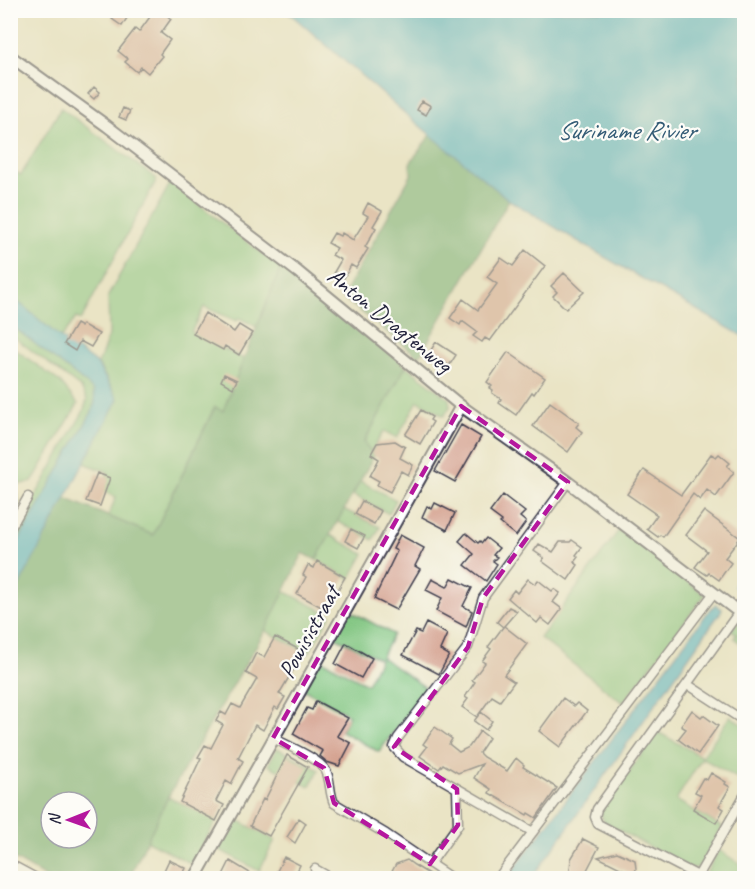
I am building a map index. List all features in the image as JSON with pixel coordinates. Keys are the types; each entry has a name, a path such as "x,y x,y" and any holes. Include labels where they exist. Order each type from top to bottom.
{"main road":[{"name":"Anton Dragtenweg","path":"10,56 107,126 306,278 461,406 568,482 742,614"},
{"name":"Powisistraat","path":"195,879 461,406"}],"street":[{"path":"533,832 403,757 394,747 398,738 468,647 483,598 568,482"},
{"path":"10,529 28,498"},
{"path":"498,879 713,594"},
{"path":"742,614 687,684 597,809 595,817 598,824 697,877 744,796"},
{"path":"687,684 744,721"},
{"path":"273,738 321,764 327,772 330,794 334,803 386,834 451,879"},
{"path":"430,864 458,825 457,789"},
{"path":"10,864 36,879"},
{"path":"315,869 331,879"}],"highlighted area":[{"path":"461,406 568,482 483,598 468,647 394,747 457,789 458,825 430,864 334,803 324,768 273,738"}],"green space":[{"path":"61,108 157,179 81,320 76,318 61,338 11,296 10,169 21,175"},
{"path":"431,134 509,200 419,357 342,297 411,175 410,163"},
{"path":"171,182 281,267 257,327 239,318 237,321 204,307 191,332 244,359 223,411 214,408 153,535 108,516 116,497 102,491 108,472 84,463 118,399 98,364 109,335 108,296"},
{"path":"281,267 406,366 364,442 374,456 316,560 303,553 265,631 168,797 129,878 47,878 11,857 10,601 65,498 153,535 215,407 223,411"},
{"path":"11,325 94,390 95,402 92,412 11,554 11,539 83,412 87,400 81,388 11,335"},
{"path":"11,346 60,382 78,404 32,482 21,484 11,484"},
{"path":"406,366 449,399 450,407 444,416 418,401 397,438 384,431 371,452 364,443"},
{"path":"360,481 396,500 389,514 353,495"},
{"path":"11,490 17,494 20,504 11,522"},
{"path":"343,509 380,527 373,540 336,521"},
{"path":"619,530 705,595 623,703 540,638"},
{"path":"330,535 364,554 350,579 316,560"},
{"path":"284,591 331,615 309,653 265,631"},
{"path":"345,608 393,634 381,657 426,688 379,752 341,731 349,715 301,688 318,658 367,684 380,659 331,635"},
{"path":"738,622 744,622 744,646 734,638 737,634 731,630"},
{"path":"730,716 744,725 744,782 702,758 676,800 722,827 697,868 688,868 604,822 601,814 603,806 658,732 702,757"},
{"path":"277,748 319,770 309,787 268,765"},
{"path":"168,797 217,820 192,864 147,841"},
{"path":"232,817 275,840 259,871 216,848"},
{"path":"719,850 744,867 744,878 703,878"}],"water":[{"name":"Suriname Rivier","path":"287,11 744,11 744,337 509,200"},
{"path":"11,296 61,338 97,364 118,399 11,601 11,554 92,412 95,402 94,391 88,385 11,325"},
{"path":"717,605 722,609 720,613 532,878 507,878 711,608"}],"building":[{"path":"117,10 132,10 122,26 112,19"},
{"path":"155,10 161,10 171,19 161,33 170,40 160,54 162,56 148,73 141,67 137,72 125,62 128,59 118,51 135,29 139,32"},
{"path":"94,87 100,92 94,99 88,94"},
{"path":"422,101 431,106 426,115 417,110"},
{"path":"123,108 130,111 126,120 119,117"},
{"path":"368,203 382,211 373,226 376,228 365,247 368,249 356,268 351,265 344,278 334,272 341,260 332,255 337,248 328,243 334,233 340,236 342,233 353,240 368,216 363,213"},
{"path":"525,250 545,266 490,341 485,338 482,342 473,336 477,332 462,321 460,325 450,318 463,299 478,310 497,284 487,277 501,258 513,266"},
{"path":"564,273 584,292 566,309 553,296 557,292 551,286"},
{"path":"205,313 234,332 239,325 252,333 239,355 225,346 223,350 193,334"},
{"path":"76,324 81,327 82,324 99,334 91,347 80,341 75,351 64,344"},
{"path":"436,342 456,355 449,366 429,353"},
{"path":"508,352 545,378 516,415 499,403 501,399 492,393 493,390 490,388 492,386 487,382"},
{"path":"224,374 237,380 233,388 221,381"},
{"path":"550,402 579,423 576,427 582,432 568,452 533,426"},
{"path":"421,410 432,417 430,420 433,422 420,444 405,435"},
{"path":"461,425 481,437 455,482 435,471"},
{"path":"395,441 405,447 400,458 413,465 408,475 401,471 390,492 377,485 379,481 370,476 379,459 371,454 377,443"},
{"path":"711,454 716,457 719,454 730,463 727,466 734,472 716,497 707,490 700,500 693,494 663,537 660,535 658,537 647,529 657,515 627,494 644,470 681,495"},
{"path":"97,473 110,478 100,506 86,501"},
{"path":"503,495 525,512 520,517 526,522 516,536 490,512"},
{"path":"362,501 381,511 374,524 355,514"},
{"path":"435,503 455,513 447,530 422,517 427,506 432,509"},
{"path":"704,511 740,538 725,558 731,563 719,580 695,567 707,551 686,535"},
{"path":"351,529 365,536 358,548 345,541"},
{"path":"466,533 478,543 480,541 482,543 486,538 499,548 493,555 497,557 493,561 497,564 486,581 465,565 474,554 459,541"},
{"path":"400,535 424,548 415,566 420,569 396,610 374,599 397,551 393,549"},
{"path":"572,540 582,547 574,562 578,565 568,580 542,561 544,558 534,551 539,544 553,552 560,542"},
{"path":"317,561 345,577 327,610 297,594 306,577 303,575 308,565 314,568"},
{"path":"452,578 472,588 463,606 472,611 466,627 436,611 442,598 426,590 432,579 447,587"},
{"path":"528,579 535,584 538,580 552,591 554,589 560,593 553,602 562,609 550,625 541,618 537,623 508,598 514,590 517,593"},
{"path":"509,607 517,611 504,626 527,644 504,675 514,682 500,701 492,696 477,717 462,707 468,699 465,697 475,682 472,680 485,663 482,661 491,649 488,647 503,627 497,622"},
{"path":"426,623 447,634 440,650 449,655 439,674 403,655 416,631 421,633"},
{"path":"275,637 304,652 279,694 285,697 278,709 275,707 263,730 255,725 238,758 243,761 231,784 226,781 216,801 224,805 216,821 180,802 201,758 198,757 205,745 211,748 223,725 216,721 221,712 226,715 232,704 240,708 257,679 246,673 256,653 264,657"},
{"path":"346,643 372,658 361,678 335,664"},
{"path":"563,698 574,706 577,703 587,711 560,747 539,731"},
{"path":"316,701 348,718 337,736 351,743 339,766 327,762 320,756 323,751 293,734 307,708 312,710"},
{"path":"692,710 718,726 698,754 678,739 686,729 681,726"},
{"path":"481,712 492,721 486,730 474,721"},
{"path":"435,727 452,739 449,744 459,752 469,747 480,731 489,738 479,753 483,757 507,771 516,758 524,765 523,767 557,788 536,818 528,813 527,815 489,793 491,789 474,778 482,764 458,773 443,764 439,769 420,756 427,747 423,744"},
{"path":"287,755 308,767 269,836 250,826"},
{"path":"711,773 730,787 719,806 724,809 716,823 693,809 701,795 695,792 703,778 707,780"},
{"path":"299,818 306,823 295,843 287,837"},
{"path":"583,839 599,847 587,870 590,879 569,879 571,859"},
{"path":"617,852 635,860 634,875 598,857"},
{"path":"284,857 300,865 293,879 273,879"},
{"path":"169,860 186,868 181,879 160,879"},
{"path":"407,860 437,879 388,879 396,864"},
{"path":"230,861 250,873 247,879 221,879"}],"waterway":[{"path":"735,587 744,568"}]}
